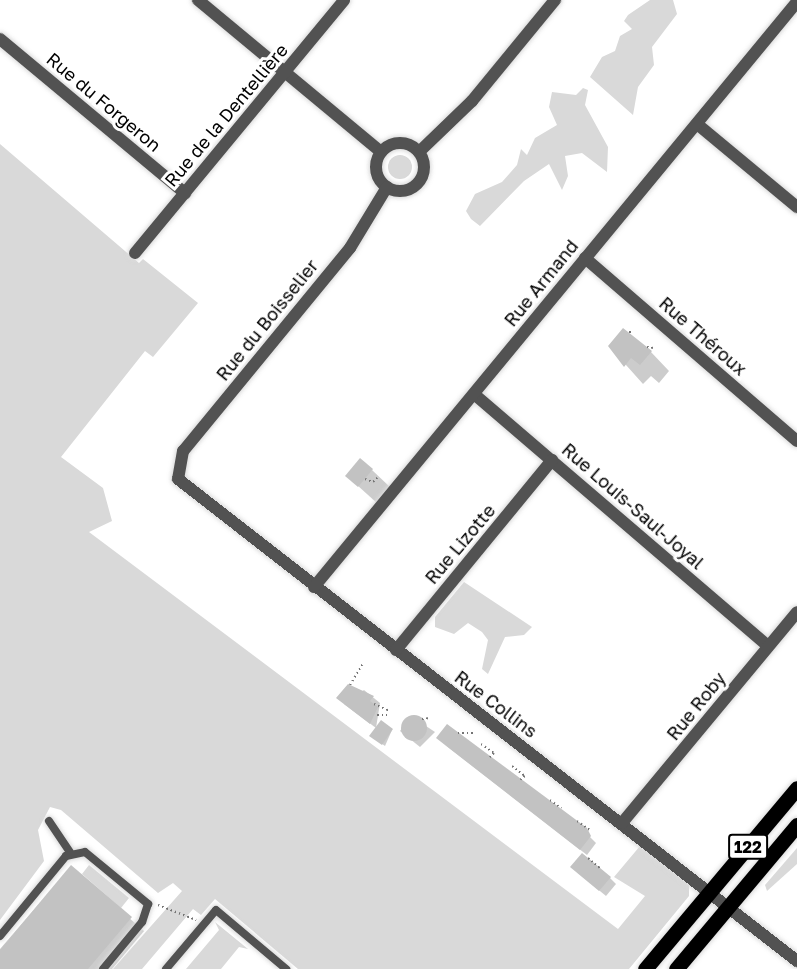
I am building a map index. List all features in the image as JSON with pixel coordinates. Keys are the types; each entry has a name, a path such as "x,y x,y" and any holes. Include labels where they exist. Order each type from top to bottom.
{"main road":[{"name":"122","path":"645,969 797,788"},
{"path":"676,969 797,825"}],"street":[{"path":"198,0 381,152"},
{"name":"Rue de la Dentellière","path":"135,253 344,0"},
{"path":"418,152 472,101 555,0"},
{"name":"Rue Armand","path":"314,587 797,2"},
{"name":"Rue du Forgeron","path":"0,39 185,193"},
{"path":"697,124 797,207"},
{"path":"397,143 418,152 423,171 417,183 406,190 387,187 376,170 381,152 397,143"},
{"name":"Rue du Boisselier","path":"177,474 183,451 350,248 387,187"},
{"name":"Rue Théroux","path":"585,258 797,441"},
{"name":"Rue Louis-Saul-Joyal","path":"474,394 768,646"},
{"name":"Rue Lizotte","path":"396,650 552,460"},
{"name":"Rue Collins","path":"177,474 188,491 711,891 797,961"},
{"name":"Rue Roby","path":"622,823 797,612"}],"lane":[{"path":"49,821 70,852 94,856 148,906 104,969"},
{"path":"0,936 70,852"},
{"path":"166,969 216,910 286,969"}],"path":[{"path":"647,347 654,348"},
{"path":"365,479 373,482 379,476"},
{"path":"350,686 363,663"},
{"path":"374,704 390,711"},
{"path":"377,715 387,715"},
{"path":"422,718 430,718"},
{"path":"458,733 475,734"},
{"path":"481,744 494,753 490,758"},
{"path":"512,766 525,776 520,780"},
{"path":"550,800 561,808"},
{"path":"577,821 590,830"},
{"path":"588,858 601,869"},
{"path":"148,906 166,904 203,925"}],"shaded area":[{"path":"650,0 673,0 677,14 652,47 654,65 638,87 633,115 590,77 602,57 615,51 620,36 632,29 624,21 628,15"},
{"path":"583,88 588,90 585,105 608,147 607,172 582,153 565,156 568,176 562,190 549,164 524,181 480,226 471,219 466,211 475,194 502,182 517,165 521,149 527,155 535,138 557,125 549,107 552,92 576,95"},
{"path":"0,144 139,263 143,259 198,303 153,357 145,351 61,457 103,488 112,521 89,532 618,929 645,896 614,877 640,846 689,885 689,896 629,969 298,969 215,899 201,915 193,909 142,969 113,969 182,891 173,883 158,893 61,810 50,807 38,830 44,861 0,920"},
{"path":"400,155 408,159 412,167 408,175 400,179 392,175 388,167 392,159"},
{"path":"464,582 532,627 524,635 505,637 488,674 482,669 488,640 482,632 468,623 454,634 435,627 435,617"},
{"path":"797,848 797,864 767,891 765,885"},
{"path":"89,865 129,898 121,908 82,874"},
{"path":"215,922 248,949 239,947 221,969 186,969 219,930"}],"building":[{"path":"623,328 652,351 640,365 631,358 624,367 608,346"},
{"path":"360,458 373,469 358,487 345,476"},
{"path":"348,684 374,696 370,701 378,707 370,724 336,698"},
{"path":"414,715 423,719 427,728 423,737 414,741 405,737 401,728 405,719"},
{"path":"381,720 393,729 382,745 369,736"},
{"path":"447,724 587,828 591,836 580,850 436,738"},
{"path":"582,853 611,877 599,891 570,867"},
{"path":"71,865 132,917 88,969 0,969 0,950"}]}
